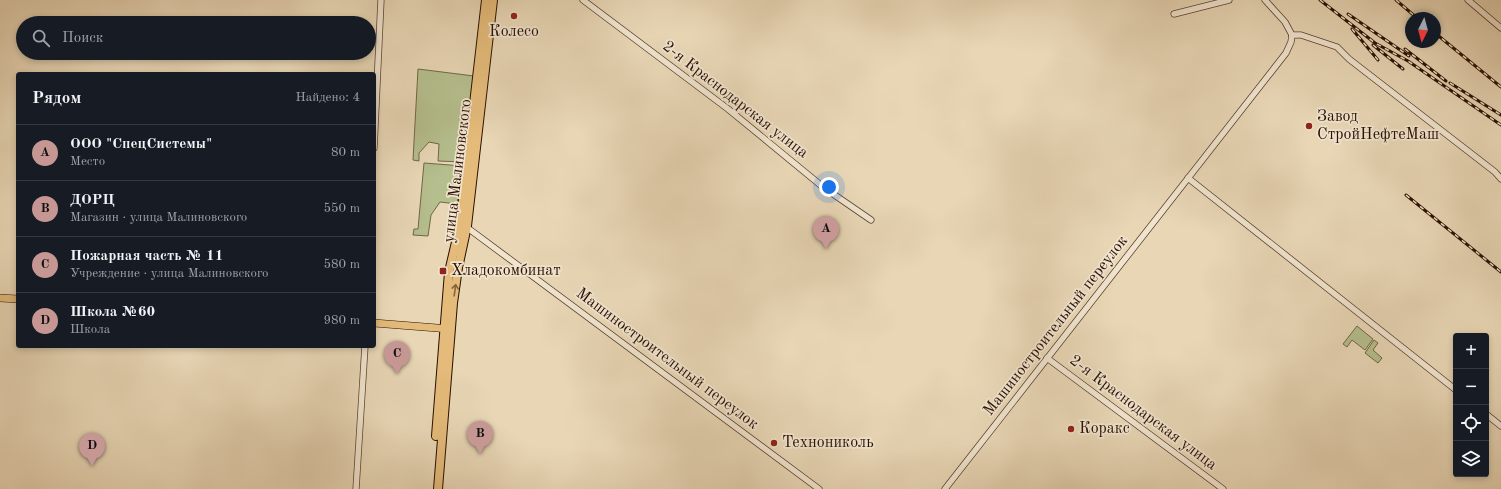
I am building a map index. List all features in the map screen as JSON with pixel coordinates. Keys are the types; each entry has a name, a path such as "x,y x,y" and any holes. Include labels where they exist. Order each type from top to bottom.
{"highway":[{"name":"улица Малиновского","path":"464,226 486,0"},
{"name":"улица Малиновского","path":"438,489 450,272 464,226 493,0"},
{"name":"улица Малиновского","path":"433,489 448,328"}],"main road":[{"path":"0,298 16,300"},
{"path":"376,323 448,328"}],"street":[{"path":"376,106 381,0"},
{"name":"2-я Краснодарская улица","path":"583,0 728,109 823,187 871,220"},
{"path":"1174,14 1229,0"},
{"path":"1265,0 1284,22 1292,35 1301,35 1337,47 1349,59 1495,172 1501,179"},
{"path":"1468,0 1501,28"},
{"name":"Машиностроительный переулок","path":"945,489 1286,53 1291,42 1292,35"},
{"path":"1188,178 1453,388"},
{"name":"Машиностроительный переулок","path":"464,226 819,489"},
{"path":"356,489 364,348"},
{"name":"2-я Краснодарская улица","path":"1047,358 1223,489"},
{"path":"1489,416 1501,426"}],"green space":[{"path":"418,69 474,76 463,162 438,161 439,144 429,142 419,153 419,161 413,160"},
{"path":"424,163 463,166 457,204 440,202 431,215 428,236 413,235 414,229 418,229"},
{"path":"1357,326 1373,339 1365,350 1352,340 1347,347 1343,344"},
{"path":"1374,340 1378,343 1373,350 1382,358 1378,363 1365,353"}],"railway":[{"path":"1320,0 1375,43 1408,61 1501,125"},
{"path":"1396,0 1410,12"},
{"path":"1348,14 1409,56"},
{"path":"1352,29 1378,60"},
{"path":"1441,38 1501,87"},
{"path":"1373,45 1403,69"},
{"path":"1405,49 1446,81"},
{"path":"1450,83 1501,115"},
{"path":"1406,195 1501,272"}],"place":[{"name":"Колесо","path":"514,16"},
{"name":"Завод СтройНефтеМаш","path":"1309,126"},
{"name":"ООО \"СпецСистемы\"","path":"826,249"},
{"name":"Хладокомбинат","path":"443,271"},
{"name":"Пожарная часть № 11","path":"397,374"},
{"name":"Коракс","path":"1071,429"},
{"name":"Технониколь","path":"774,443"},
{"name":"ДОРЦ","path":"480,454"},
{"name":"Школа №60","path":"92,466"}]}
